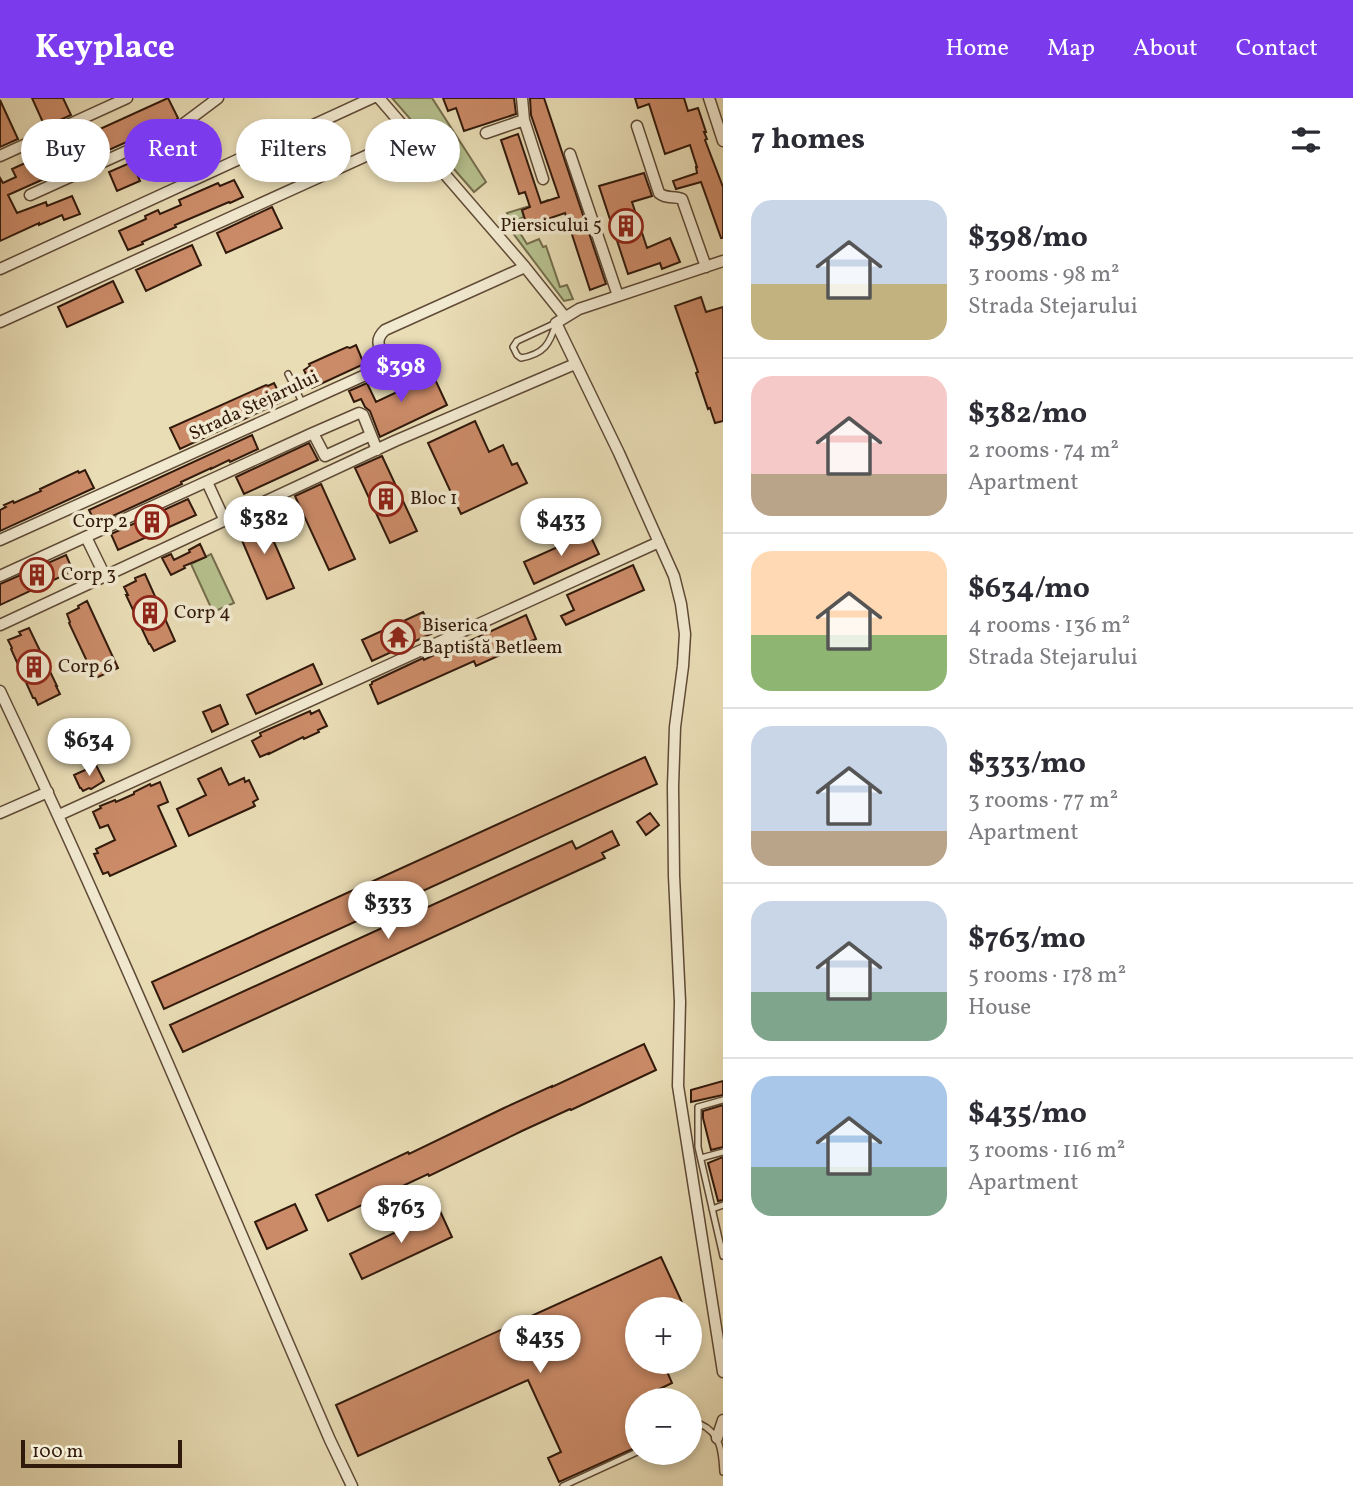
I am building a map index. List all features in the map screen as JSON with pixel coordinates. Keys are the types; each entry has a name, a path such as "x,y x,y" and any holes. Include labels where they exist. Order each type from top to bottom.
{"street":[{"path":"0,156 127,98"},
{"path":"30,195 178,128 218,98"},
{"path":"0,269 372,98"},
{"path":"379,98 398,119"},
{"path":"522,98 524,120 543,179"},
{"path":"709,98 723,141"},
{"path":"486,133 524,120"},
{"path":"637,126 659,192 663,197 682,199 706,267"},
{"path":"570,154 618,296"},
{"path":"0,322 365,156"},
{"path":"452,182 524,267 560,320 575,363 674,576 681,604 685,634 673,755 674,876 680,1002 678,1086 723,1372"},
{"path":"560,320 579,309 723,261"},
{"name":"Strada Stejarului","path":"0,540 383,367 386,361 377,341 385,330 524,267"},
{"path":"0,625 377,450 575,363"},
{"path":"0,576 357,413 362,415 377,450"},
{"path":"313,433 325,456 371,435"},
{"path":"207,482 225,521"},
{"path":"86,537 104,576"},
{"path":"59,815 659,542"},
{"path":"0,691 59,815 352,1486"},
{"path":"0,813 48,792"},
{"path":"717,1438 723,1419"}],"lane":[{"path":"560,320 542,350 527,357 521,358 517,355 513,346 517,341 560,320"},
{"path":"288,373 303,403"},
{"path":"723,1100 698,1107 698,1147 723,1256"},
{"path":"701,1158 723,1152"},
{"path":"712,1209 723,1205"},
{"path":"702,1424 717,1438 722,1454 723,1472"},
{"path":"563,1486 625,1458"}],"green space":[{"path":"392,98 432,98 446,119 410,119"},
{"path":"460,142 486,182 474,192 460,176"},
{"path":"549,200 522,210 524,217 513,222 527,244 539,239 543,247 546,246 560,287 567,285 573,299 564,301 503,220 509,217 507,213"},
{"path":"211,554 234,603 213,612 191,564"}],"building":[{"path":"32,98 63,98 71,115 62,119 41,119"},
{"path":"168,98 178,118 124,119 124,143 110,149 110,124"},
{"path":"443,98 514,98 516,114 464,131 456,108 448,111"},
{"path":"530,98 544,98 606,284 590,290 565,213 527,226 522,210 530,207 525,192 519,194 501,140 518,134 541,203 559,197 531,115"},
{"path":"635,98 684,98 688,111 698,108 706,132 705,140 723,187 723,238 701,182 676,189 673,181 697,173 690,145 665,154 649,104 638,108"},
{"path":"0,100 18,139 0,147"},
{"path":"21,165 21,182 37,182 8,195 17,213 46,202 47,206 72,196 80,214 64,220 62,215 0,241 0,178 3,183 16,177 12,169"},
{"path":"124,165 124,182 138,182 117,191 110,172"},
{"name":"Piersicului 5","path":"644,173 652,196 632,202 647,248 670,238 680,262 662,269 660,263 628,274 599,186"},
{"path":"234,180 243,197 175,225 176,227 128,250 119,231 146,219 145,216 158,210 160,214 181,205 179,200 218,183 220,186"},
{"path":"272,207 282,228 226,253 217,233"},
{"path":"192,245 201,265 146,291 136,270"},
{"path":"113,281 123,302 67,327 58,307"},
{"path":"701,297 706,312 723,307 723,421 715,423 675,306"},
{"path":"356,345 364,364 312,388 304,370 309,364"},
{"path":"433,375 447,405 380,437 370,411 361,399 354,402 349,391 367,383 376,402"},
{"path":"274,383 283,401 180,449 170,428"},
{"path":"475,421 489,452 503,445 512,465 517,463 527,483 461,514 428,443"},
{"path":"252,435 258,449 95,522 89,510"},
{"path":"309,443 318,460 244,494 236,477"},
{"name":"Bloc 1","path":"382,456 417,531 390,543 355,468"},
{"path":"85,470 94,488 0,531 0,510 6,507 4,505 13,501 14,503"},
{"path":"321,484 355,559 329,570 295,496"},
{"name":"Corp 2","path":"188,499 196,515 118,550 111,534"},
{"path":"261,512 294,588 267,599 235,524"},
{"path":"589,533 599,554 534,584 524,562"},
{"path":"200,544 206,557 171,575 162,558 171,554 174,560"},
{"name":"Corp 3","path":"66,555 73,571 0,605 0,584"},
{"path":"633,565 644,590 566,625 561,616 574,610 567,595"},
{"name":"Corp 4","path":"145,574 175,641 154,651 124,587"},
{"path":"87,601 118,668 96,678 67,614"},
{"name":"Biserica Baptistă Betleem","path":"423,612 433,633 372,661 362,640"},
{"path":"526,615 536,639 476,666 474,661 378,704 370,685 372,682"},
{"name":"Corp 6","path":"29,628 60,694 38,705 8,640 21,635 19,632"},
{"path":"313,664 322,684 256,714 247,695"},
{"path":"220,705 228,724 212,732 203,712"},
{"path":"319,710 327,726 304,739 303,737 260,757 252,741 261,736 260,733 310,711 311,714"},
{"path":"645,757 657,784 164,1009 152,982"},
{"path":"96,765 104,781 83,791 74,775"},
{"path":"221,768 229,785 244,778 245,782 249,780 258,799 253,802 255,806 189,836 177,809 206,795 198,779"},
{"path":"160,782 168,802 158,806 176,846 110,876 108,872 103,874 94,854 98,853 96,849 115,840 108,825 100,828 93,812 101,808 100,806 115,800 116,802 150,784 151,786"},
{"path":"650,813 659,825 646,835 637,822"},
{"path":"612,831 619,845 602,853 605,858 183,1052 170,1025 572,841 576,849"},
{"path":"644,1044 656,1070 328,1221 316,1195"},
{"path":"723,1081 723,1095 691,1102 691,1090"},
{"path":"723,1105 723,1147 711,1150 703,1111"},
{"path":"723,1157 723,1200 718,1201 708,1163"},
{"path":"295,1204 307,1230 267,1249 255,1222"},
{"path":"440,1211 452,1237 362,1279 350,1254"},
{"path":"661,1257 679,1297 625,1297 625,1374 668,1374 672,1383 662,1388 625,1388 625,1452 559,1482 548,1458 561,1452 528,1380 358,1456 336,1405"}],"place":[{"name":"Piersicului 5","path":"626,226"},
{"name":"Bloc 1","path":"386,499"},
{"name":"Corp 2","path":"152,522"},
{"name":"Corp 3","path":"37,575"},
{"name":"Corp 4","path":"150,613"},
{"name":"Biserica Baptistă Betleem","path":"398,637"},
{"name":"Corp 6","path":"34,667"}]}
